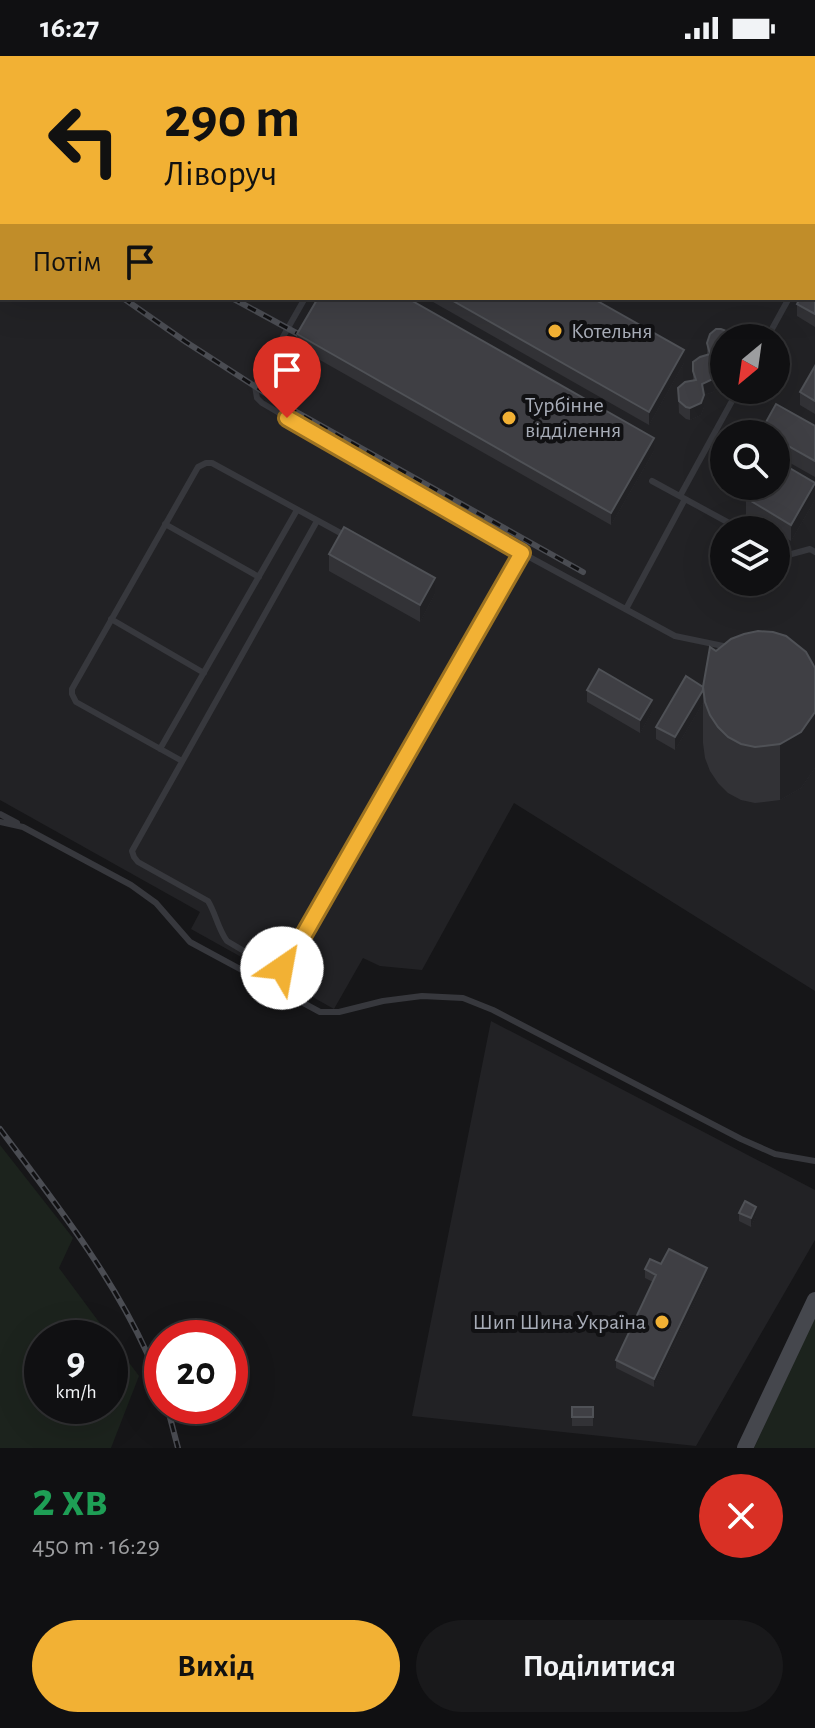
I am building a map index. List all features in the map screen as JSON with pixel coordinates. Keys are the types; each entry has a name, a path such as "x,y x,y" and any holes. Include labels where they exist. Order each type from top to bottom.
{"street":[{"path":"745,1448 815,1300"}],"lane":[{"path":"304,300 255,386 257,398 262,403 522,553 675,636 740,650"},
{"path":"775,324 788,300"},
{"path":"626,609 731,404"},
{"path":"182,761 76,702 72,689 198,467 212,463 358,543"},
{"path":"652,481 716,516"},
{"path":"160,749 297,510"},
{"path":"317,521 132,851 138,862 208,901 227,941 274,969 286,966 522,553"},
{"path":"165,524 259,577"},
{"path":"790,554 810,549 815,552"},
{"path":"111,619 204,673"},
{"path":"0,814 131,885 156,903 190,942 320,1012 339,1012 383,1001 422,996 463,998 493,1010 741,1139 775,1154 815,1161"},
{"path":"0,822 23,827"}],"shaded area":[{"path":"0,300 815,300 815,991 514,803 422,970 380,966 363,958 334,1009 191,929 200,912 0,800"},
{"path":"491,1021 815,1190 815,1240 696,1446 412,1416"},
{"path":"0,1145 73,1238 59,1268 98,1320 24,1320 24,1424 120,1424 111,1448 0,1448"},
{"path":"815,1315 815,1448 754,1448"},
{"path":"128,1361 139,1376 128,1404"}],"building":[{"name":"Турбінне відділення","path":"317,300 411,300 654,438 611,513 297,334"},
{"name":"Котельня","path":"452,300 596,300 684,350 649,412"},
{"path":"799,300 815,300 815,314 797,304"},
{"path":"710,354 710,380 702,384 704,395 701,403 690,408 679,401 678,388 685,382 696,380 693,362"},
{"path":"815,366 815,401 800,392"},
{"path":"776,404 815,426 815,461 790,447 790,420 767,420"},
{"path":"790,468 815,483 791,525 790,516 776,516 749,500 790,500"},
{"path":"344,527 435,578 420,605 329,554"},
{"path":"758,631 786,636 806,652 815,668 815,712 801,732 780,744 755,747 728,737 718,727 705,702 703,687 710,647 716,651 731,639"},
{"path":"599,669 652,700 640,720 587,690"},
{"path":"686,676 703,690 675,737 656,727"},
{"path":"745,1201 756,1207 751,1218 739,1213"},
{"name":"Шип Шина Україна","path":"669,1249 707,1268 654,1379 616,1360 656,1275 645,1269 650,1259 661,1264"},
{"path":"572,1407 593,1407 593,1417 572,1417"}],"railway":[{"path":"126,300 284,405 583,572"},
{"path":"236,300 300,335"},
{"path":"0,1129 80,1237 116,1294 144,1347"},
{"path":"172,1424 178,1448"}],"place":[{"name":"Котельня","path":"555,331"},
{"name":"Турбінне відділення","path":"509,418"},
{"name":"Шип Шина Україна","path":"662,1322"}],"route":[{"path":"282,968 286,966 522,553 287,418"}]}
